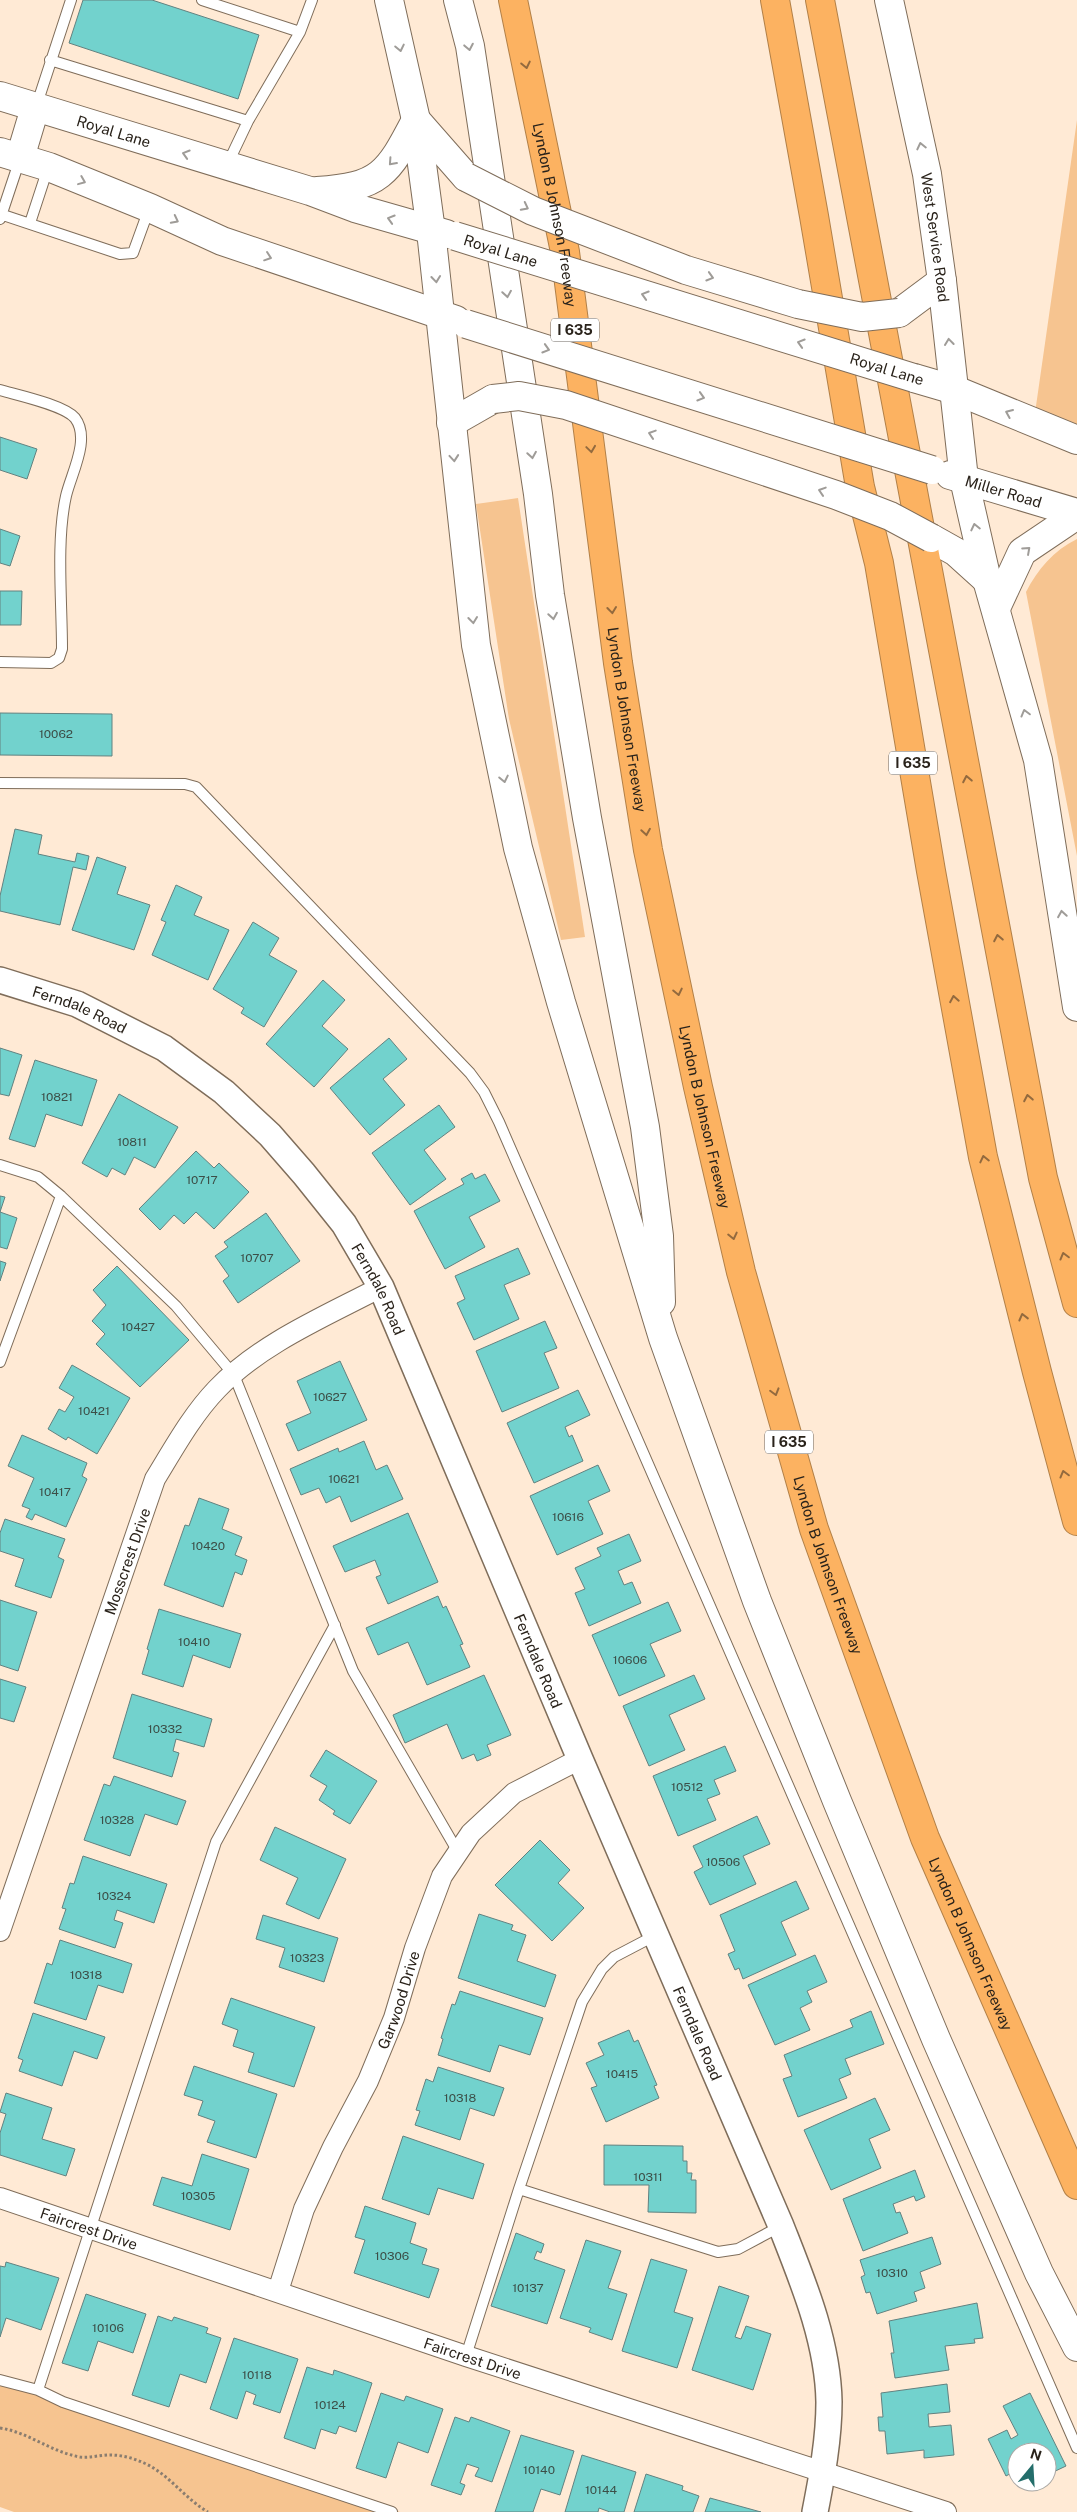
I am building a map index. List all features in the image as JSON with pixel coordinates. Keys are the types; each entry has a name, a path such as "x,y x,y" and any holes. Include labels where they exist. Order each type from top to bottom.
{"highway":[{"name":"Lyndon B Johnson Freeway","path":"513,0 565,252 618,663 648,850 698,1087 741,1272 814,1529 925,1838 1077,2185"},
{"name":"I 635","path":"775,0 860,487 879,563 931,871 983,1157 1077,1521"},
{"path":"820,0 1043,1178 1077,1303"}],"main road":[{"path":"389,0 443,234 440,315 476,645 518,848 561,1002 662,1338 757,1600 837,1802 952,2075 1040,2273 1077,2347"},
{"path":"458,0 470,46 538,494 550,595 583,799 645,1127 659,1236 662,1338"},
{"name":"West Service Road","path":"888,0 927,174 942,281 964,479 987,580 1038,760 1077,1007"},
{"name":"Royal Lane","path":"0,96 310,191 355,208 955,390 1065,436"},
{"path":"35,108 10,155 49,168 150,208 222,241 440,315"},
{"path":"416,120 466,177 533,211 686,270 798,304 862,317 899,313 942,281"},
{"path":"310,191 350,189 373,180 396,159 416,120"},
{"name":"Miller Road","path":"440,315 1077,514"},
{"path":"451,423 493,399 519,396 566,405 836,495 890,516 956,552 987,580"},
{"path":"996,608 1022,552 1077,514"}],"street":[{"name":"Ferndale Road","path":"0,980 77,1004 164,1048 224,1092 270,1135 304,1174 344,1224 381,1287 580,1759 782,2226 809,2297 822,2348 828,2402 823,2471 815,2512"},
{"name":"Mosscrest Drive","path":"0,1931 155,1479 189,1424 218,1388 272,1344 381,1287"},
{"name":"Garwood Drive","path":"278,2291 304,2209 332,2147 368,2081 394,2018 415,1948 442,1876 471,1833 514,1793 580,1759"},
{"name":"Faircrest Drive","path":"0,2198 466,2356 946,2512"}],"lane":[{"path":"35,108 71,0"},
{"path":"202,0 300,32"},
{"path":"227,166 248,121 300,32 312,0"},
{"path":"50,60 248,121"},
{"path":"10,155 0,216 30,223 120,254 133,253 150,208"},
{"path":"30,223 49,168"},
{"path":"0,390 63,410 74,418 80,429 80,444 64,508 62,649 59,658 51,663 0,662"},
{"path":"0,783 185,784 196,787 470,1074 484,1092 507,1140 1077,2448"},
{"path":"0,1165 38,1177 61,1196 176,1306 234,1375 353,1671 458,1852"},
{"path":"0,1362 61,1196"},
{"path":"38,2390 216,1842 335,1625"},
{"path":"466,2356 519,2189 582,2002 602,1969 614,1957 656,1934"},
{"path":"519,2189 718,2252 738,2250 782,2226"},
{"path":"0,2380 38,2390 63,2402 392,2512"}],"path":[{"path":"0,2428 20,2433 63,2452 80,2457 125,2456 144,2463 164,2475 193,2503 208,2512"}],"shaded area":[{"path":"1077,120 1077,426 1035,413"},
{"path":"518,498 585,937 561,940 509,719 476,504"},
{"path":"1077,539 1077,856 1026,592 1047,561"},
{"path":"0,2377 400,2512 14,2512 0,2507"}],"building":[{"path":"83,0 152,0 259,35 238,99 69,43"},
{"path":"0,437 37,449 27,479 0,470"},
{"path":"0,529 20,536 10,566 0,563"},
{"path":"0,591 22,591 21,625 0,625"},
{"path":"0,713 112,714 112,756 0,755"},
{"path":"15,829 42,835 38,854 75,862 77,853 89,856 86,870 73,867 60,925 0,911 0,896"},
{"path":"97,857 126,867 117,894 150,905 134,950 72,930"},
{"path":"176,885 202,897 194,915 229,930 208,980 152,955 166,922 161,920"},
{"path":"253,922 279,938 269,955 297,971 264,1027 241,1013 244,1008 213,989"},
{"path":"323,980 345,1000 322,1026 348,1049 314,1087 266,1044"},
{"path":"389,1038 407,1059 383,1079 405,1105 370,1135 330,1088"},
{"path":"0,1048 22,1055 9,1096 0,1094"},
{"path":"35,1060 97,1080 82,1126 46,1114 35,1147 9,1139"},
{"path":"119,1094 178,1127 155,1168 134,1157 125,1175 112,1168 107,1177 82,1163"},
{"path":"439,1105 455,1127 424,1150 446,1179 410,1205 372,1153"},
{"path":"196,1151 214,1168 219,1163 249,1192 214,1229 196,1212 184,1224 174,1215 160,1230 139,1209"},
{"path":"472,1173 475,1179 485,1174 500,1201 469,1217 485,1247 445,1269 414,1211 464,1184 461,1179"},
{"path":"0,1196 5,1197 0,1212"},
{"path":"0,1212 17,1218 7,1249 0,1247"},
{"path":"266,1213 300,1261 238,1303 223,1281 229,1276 215,1256 228,1247 224,1242"},
{"path":"518,1248 530,1274 504,1285 519,1319 474,1340 457,1303 465,1299 455,1276"},
{"path":"0,1261 6,1263 0,1281"},
{"path":"117,1266 189,1340 140,1387 96,1344 105,1334 92,1321 106,1305 93,1290"},
{"path":"545,1321 557,1348 544,1353 559,1388 502,1412 476,1351"},
{"path":"340,1361 367,1420 298,1451 286,1424 311,1413 297,1381"},
{"path":"72,1365 130,1398 97,1454 68,1437 66,1440 48,1429 59,1409 65,1412 74,1397 59,1388"},
{"path":"578,1390 590,1415 565,1427 569,1437 572,1435 583,1461 534,1483 507,1423"},
{"path":"22,1435 87,1463 82,1476 87,1479 66,1527 35,1514 32,1520 26,1517 30,1509 22,1506 34,1478 8,1466"},
{"path":"364,1441 376,1470 387,1465 403,1499 351,1522 340,1496 326,1503 319,1488 301,1495 290,1469 338,1448 339,1452"},
{"path":"598,1465 610,1491 588,1501 603,1534 557,1555 530,1496"},
{"path":"199,1498 229,1509 222,1529 242,1537 235,1555 247,1560 242,1575 235,1572 223,1607 164,1585 185,1525 189,1526"},
{"path":"408,1513 438,1582 388,1604 376,1577 381,1575 375,1560 345,1572 333,1546"},
{"path":"5,1519 65,1539 58,1557 64,1560 51,1598 15,1586 24,1559 0,1551 0,1533"},
{"path":"629,1534 641,1561 618,1571 624,1585 632,1582 641,1603 589,1626 575,1593 585,1589 575,1568 601,1556 597,1548"},
{"path":"438,1596 443,1608 446,1606 463,1644 460,1645 470,1667 427,1685 408,1642 378,1655 366,1628"},
{"path":"0,1600 37,1612 18,1671 0,1665"},
{"path":"668,1602 681,1631 650,1644 665,1676 619,1696 592,1635"},
{"path":"159,1609 241,1634 230,1668 193,1655 183,1687 142,1674"},
{"path":"484,1675 511,1735 487,1745 491,1755 477,1761 474,1754 462,1759 447,1724 405,1743 393,1715"},
{"path":"694,1675 705,1699 669,1715 685,1750 649,1766 623,1706"},
{"path":"0,1679 26,1687 14,1722 0,1718"},
{"path":"132,1694 212,1719 204,1747 176,1739 173,1751 179,1753 172,1777 113,1758"},
{"path":"725,1746 736,1771 714,1780 720,1794 707,1799 716,1820 678,1836 653,1776"},
{"path":"326,1750 377,1781 350,1824 333,1814 335,1811 319,1800 327,1786 310,1776"},
{"path":"114,1776 186,1801 177,1825 145,1814 130,1856 84,1840 104,1784 110,1786"},
{"path":"757,1816 770,1844 743,1856 756,1884 710,1905 694,1872 703,1867 693,1846"},
{"path":"275,1827 346,1859 319,1919 286,1904 298,1878 260,1860"},
{"path":"540,1840 570,1870 558,1883 584,1908 552,1941 495,1885"},
{"path":"83,1856 167,1884 154,1923 117,1910 114,1920 123,1923 115,1948 59,1929 66,1909 62,1908 70,1883 74,1884"},
{"path":"796,1881 809,1909 781,1922 796,1955 743,1979 739,1968 735,1970 728,1954 735,1951 720,1915"},
{"path":"479,1914 513,1925 511,1930 526,1935 517,1961 556,1975 545,2007 458,1978"},
{"path":"263,1915 338,1938 324,1982 279,1967 285,1948 256,1939"},
{"path":"60,1940 132,1964 123,1993 98,1985 86,2020 34,2003 47,1963 52,1965"},
{"path":"815,1955 827,1982 807,1991 812,2002 800,2008 810,2030 775,2045 748,1985"},
{"path":"460,1991 543,2018 530,2055 499,2045 490,2072 438,2055 443,2039 441,2038 452,2004 455,2005"},
{"path":"231,1998 315,2027 294,2087 248,2072 254,2053 233,2046 238,2030 222,2024"},
{"path":"871,2011 884,2044 845,2059 851,2074 839,2079 847,2098 798,2117 783,2079 792,2076 784,2055 853,2027 850,2020"},
{"path":"33,2013 105,2037 97,2059 74,2051 62,2086 19,2071 23,2060 18,2058"},
{"path":"629,2030 634,2042 638,2040 657,2085 654,2086 659,2098 606,2122 591,2088 597,2086 586,2063 604,2055 598,2043"},
{"path":"194,2066 277,2094 256,2158 207,2142 215,2121 198,2115 203,2101 184,2095"},
{"path":"438,2067 504,2088 494,2116 470,2108 460,2140 415,2125 420,2111 416,2110 426,2079 433,2082"},
{"path":"6,2093 52,2108 42,2139 75,2149 66,2176 0,2155 0,2133 6,2114 0,2112"},
{"path":"875,2098 890,2130 869,2139 881,2168 831,2190 804,2130"},
{"path":"403,2136 484,2164 473,2199 438,2188 429,2215 382,2199"},
{"path":"604,2145 683,2146 683,2161 687,2161 687,2173 692,2173 691,2180 696,2180 696,2213 648,2212 649,2185 604,2185"},
{"path":"202,2154 249,2169 230,2230 153,2205 162,2177 192,2186"},
{"path":"915,2170 925,2197 916,2201 914,2196 893,2204 896,2213 900,2212 908,2233 863,2251 843,2199"},
{"path":"365,2206 416,2223 410,2243 427,2249 422,2264 439,2269 429,2298 354,2273 365,2240 355,2237"},
{"path":"516,2233 544,2244 541,2253 537,2251 534,2259 565,2270 547,2324 491,2306"},
{"path":"932,2237 941,2264 920,2272 925,2288 914,2292 917,2301 877,2314 870,2292 866,2293 861,2277 865,2275 860,2260"},
{"path":"586,2240 621,2251 608,2288 627,2294 612,2340 589,2332 591,2328 560,2318"},
{"path":"651,2259 687,2270 674,2312 693,2318 677,2368 622,2351"},
{"path":"6,2262 59,2278 41,2330 6,2318 0,2337 0,2266 5,2267"},
{"path":"719,2286 749,2296 735,2337 741,2339 746,2326 771,2334 753,2390 692,2370"},
{"path":"86,2294 146,2314 133,2353 98,2341 88,2371 62,2363"},
{"path":"977,2303 983,2338 974,2339 975,2343 945,2346 949,2370 895,2378 891,2353 894,2353 889,2321"},
{"path":"158,2316 172,2321 174,2317 208,2328 206,2333 221,2338 206,2383 180,2374 169,2407 132,2395"},
{"path":"234,2338 298,2359 280,2413 253,2404 256,2395 246,2391 237,2419 210,2409"},
{"path":"307,2367 333,2375 334,2370 372,2383 356,2432 339,2426 336,2434 321,2429 315,2449 284,2438"},
{"path":"947,2384 950,2412 928,2414 929,2427 951,2425 954,2455 924,2458 924,2450 887,2454 885,2431 879,2431 878,2417 883,2417 881,2393"},
{"path":"381,2393 404,2401 406,2396 443,2409 428,2453 398,2442 386,2478 356,2468"},
{"path":"1030,2393 1054,2442 1007,2442 1006,2476 988,2439 1007,2430 1011,2439 1018,2435 1003,2406"},
{"path":"455,2417 469,2422 471,2417 510,2431 492,2482 475,2476 479,2468 467,2464 460,2483 465,2485 461,2495 431,2485"},
{"path":"521,2435 574,2451 560,2495 541,2489 533,2512 495,2512"},
{"path":"1057,2448 1066,2466 1057,2470"},
{"path":"582,2455 636,2472 624,2512 610,2512 599,2508 598,2512 565,2512"},
{"path":"646,2474 683,2486 682,2490 699,2496 693,2512 634,2512"},
{"path":"710,2498 761,2512 705,2512"}]}
